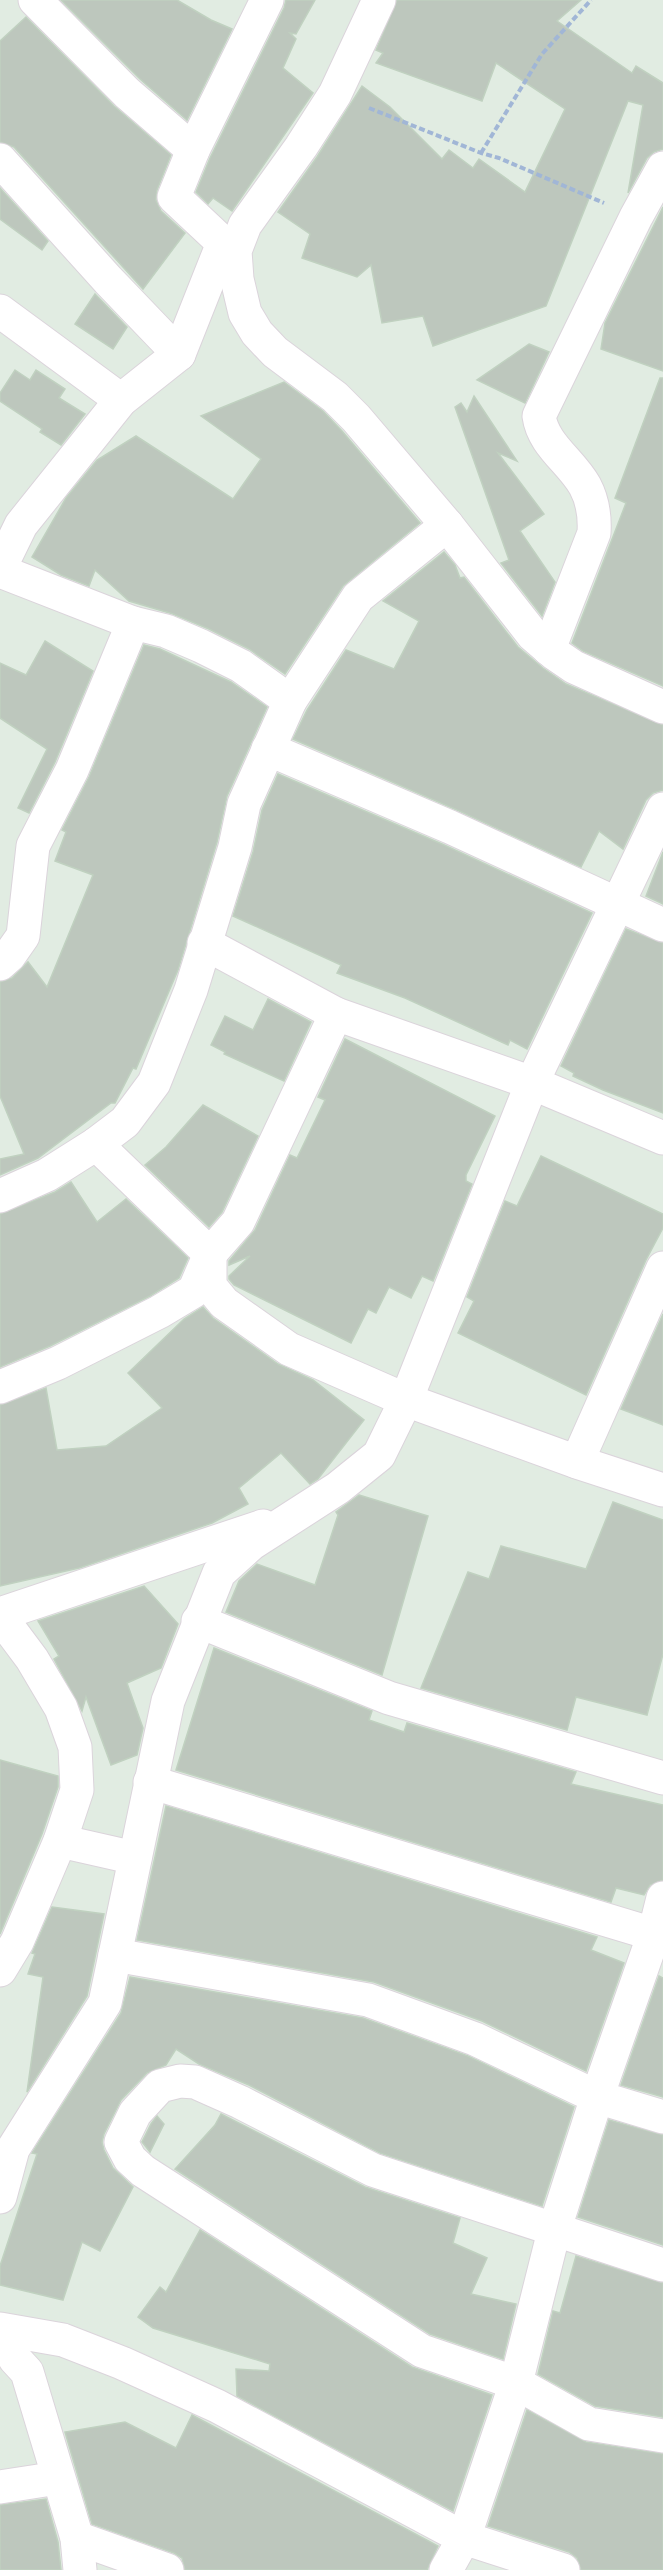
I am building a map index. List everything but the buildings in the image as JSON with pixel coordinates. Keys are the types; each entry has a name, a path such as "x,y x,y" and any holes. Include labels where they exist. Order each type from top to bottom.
{"street":[{"path":"35,0 127,93 193,150"},
{"path":"379,0 335,94 301,147 245,225 235,251 237,279 245,313 257,333 275,352 335,397 356,418 447,525 534,635 574,667 663,708"},
{"path":"256,5 174,197 223,243 179,354 121,400 11,515 0,569 133,623 166,631 211,651 242,666 290,701"},
{"path":"0,160 108,280 179,354"},
{"path":"549,649 594,533 595,520 585,486 541,429 539,416 636,217 663,168"},
{"path":"0,311 121,400"},
{"path":"0,1196 47,1175 96,1144 125,1122 154,1083 191,990 235,847 244,804 290,701 358,597 447,525"},
{"path":"0,964 9,956 23,936 33,846 72,770 133,623"},
{"path":"268,749 450,827 663,925"},
{"path":"0,2198 13,2149 105,2003 168,1701 198,1621 219,1574 252,1544 338,1488 379,1455 406,1400 532,1083 663,808"},
{"path":"204,943 336,1014 532,1083 663,1138"},
{"path":"0,1387 58,1363 159,1312 194,1291 210,1254 238,1222 336,1014"},
{"path":"96,1144 210,1254 210,1286 224,1303 289,1349 406,1400 577,1462 663,1490"},
{"path":"577,1462 663,1268"},
{"path":"0,1970 17,1942 60,1841 77,1790 75,1747 61,1708 32,1659 0,1615 293,1516"},
{"path":"198,1621 389,1698 663,1778"},
{"path":"150,1782 658,1936"},
{"path":"60,1841 135,1858"},
{"path":"446,2570 464,2538 516,2383 554,2231 597,2097 658,1936 663,1898"},
{"path":"115,1954 369,2000 475,2039 597,2097 663,2117"},
{"path":"663,2265 373,2170 240,2102 195,2082 180,2081 160,2086 135,2113 121,2142 130,2159 143,2171 423,2351 516,2383 589,2424 663,2436"},
{"path":"0,2330 15,2359 13,2375 58,2478 77,2538 80,2570"},
{"path":"0,2330 63,2340 207,2401 464,2538 563,2570"},
{"path":"0,2487 58,2478"},
{"path":"77,2538 167,2570"}],"path":[{"path":"481,153 542,54 591,0"},
{"path":"335,94 481,153 499,158 636,217"}]}
